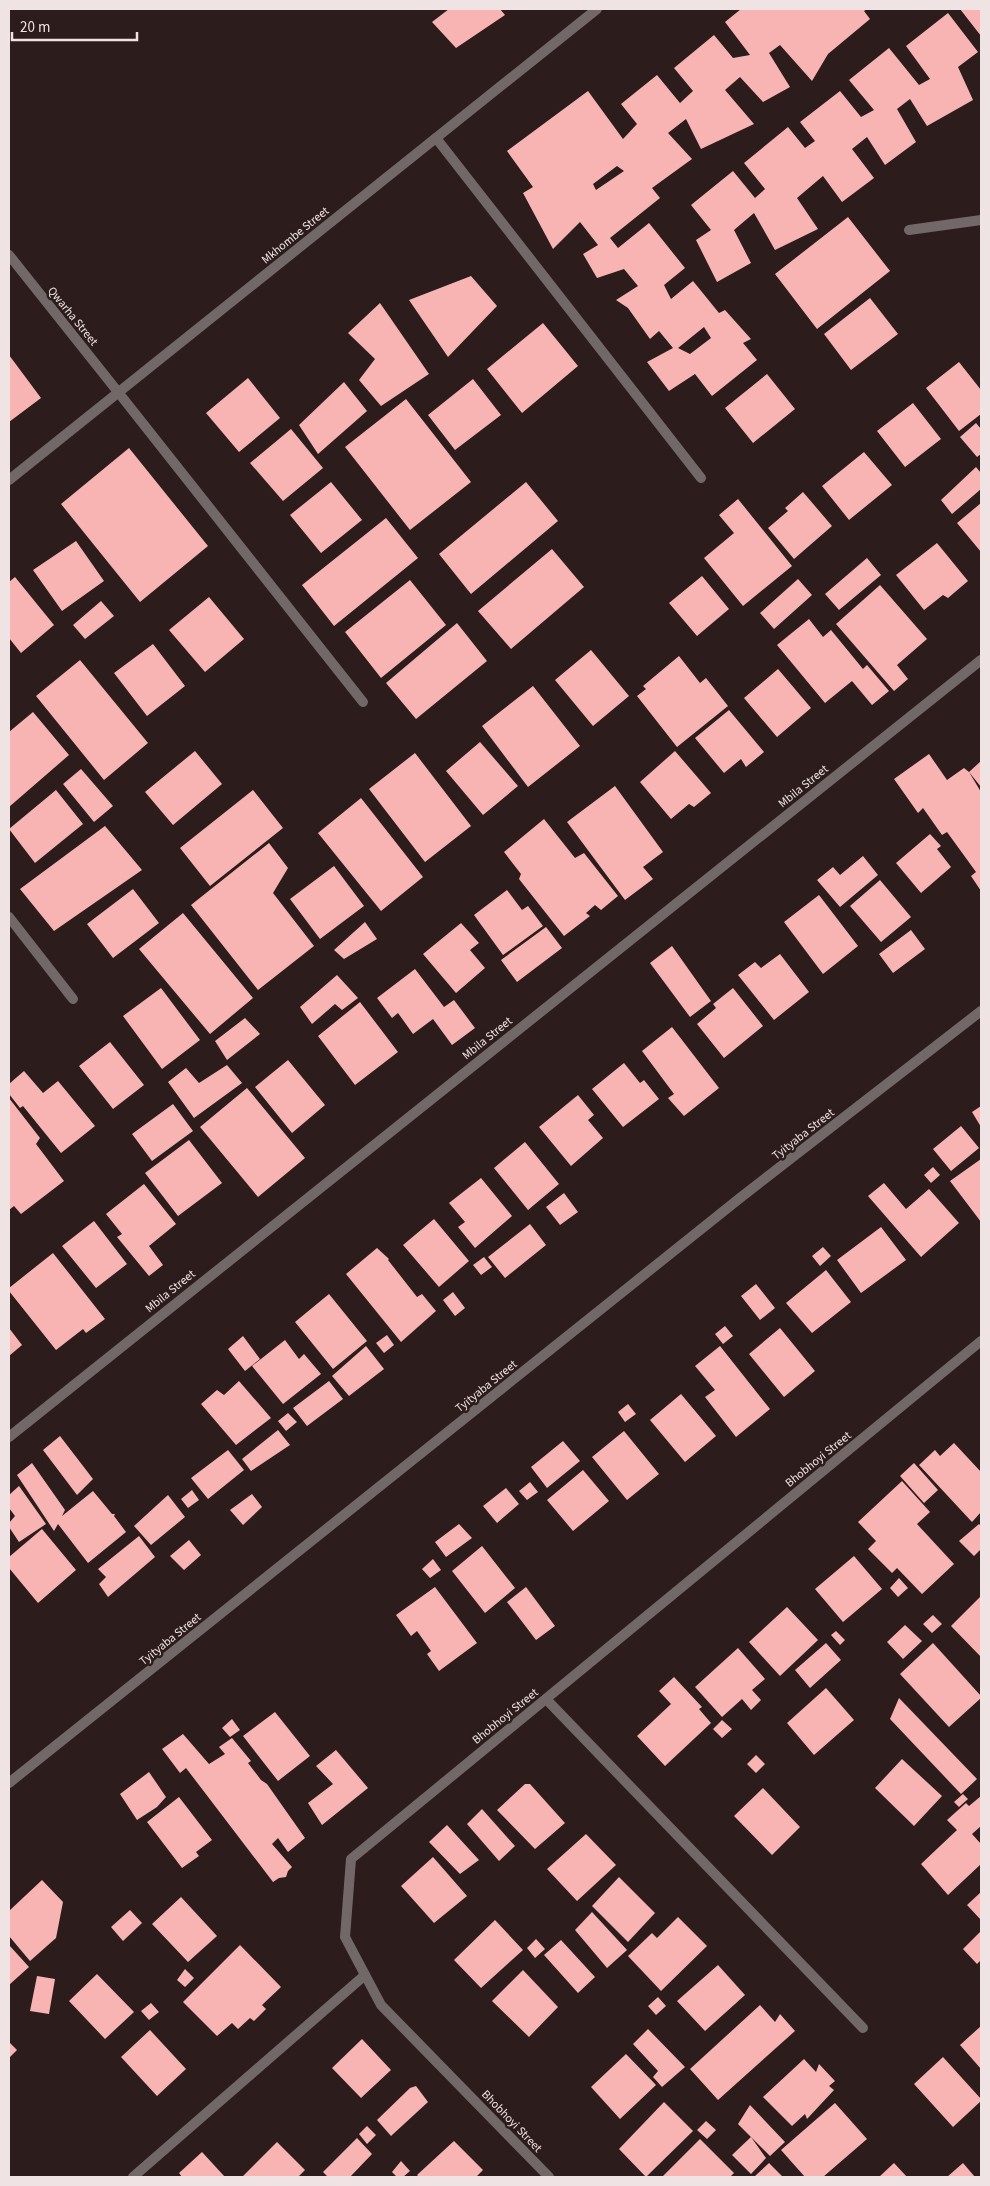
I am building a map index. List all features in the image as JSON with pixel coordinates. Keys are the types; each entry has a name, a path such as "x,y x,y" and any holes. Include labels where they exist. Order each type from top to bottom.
{"street":[{"name":"Mkhombe Street","path":"9,480 597,9"},
{"path":"436,138 701,478"},
{"path":"909,230 981,220"},
{"name":"Qwarha Street","path":"9,255 363,702"},
{"name":"Mbila Street","path":"9,1437 981,660"},
{"path":"9,917 73,999"},
{"name":"Tyityaba Street","path":"9,1783 740,1198 981,1011"},
{"name":"Bhobhoyi Street","path":"549,2177 381,2005 344,1937 351,1859 981,1341"},
{"path":"546,1699 862,2028"},
{"path":"133,2177 365,1975"}],"building":[{"path":"449,9 500,9 505,15 456,48 432,22"},
{"path":"741,9 867,9 864,11 870,19 828,54 812,81 780,45 769,53 790,87 763,102 740,77 725,90 754,124 701,149 686,119 668,133 692,159 652,188 660,198 610,238 618,248 649,223 685,268 664,285 671,299 693,281 719,313 725,310 751,339 743,343 757,360 712,396 695,374 669,391 647,362 673,348 659,331 650,339 628,308 616,300 638,286 624,269 597,278 583,254 598,245 580,222 553,249 523,193 533,187 507,151 588,91 623,139 637,124 621,104 657,75 680,103 693,91 674,68 714,35 733,58 750,55 725,22","holes":["617,166 624,171 596,190 593,184","704,327 711,338 690,354 678,348"]},
{"path":"960,9 981,9 981,36"},
{"path":"948,13 978,52 958,67 973,100 927,126 910,99 897,109 916,142 885,165 867,137 852,149 874,178 842,202 823,176 797,198 818,229 775,250 754,213 734,230 751,263 717,282 696,240 711,230 691,205 733,171 755,198 765,189 744,163 788,127 805,148 815,141 800,122 840,91 861,117 874,110 849,80 889,48 919,85 930,79 906,46"},
{"path":"848,217 890,271 817,329 775,274"},
{"path":"471,276 497,306 448,357 409,300"},
{"path":"870,298 898,334 851,370 824,334"},
{"path":"380,303 429,374 381,406 359,380 375,359 348,333"},
{"path":"543,323 578,366 522,413 487,369"},
{"path":"9,355 41,398 9,422"},
{"path":"959,362 981,390 981,414 959,431 926,388"},
{"path":"767,374 795,409 753,443 725,408"},
{"path":"248,378 280,418 239,452 206,413"},
{"path":"473,379 501,415 455,450 428,415"},
{"path":"344,382 367,411 318,454 299,425"},
{"path":"406,399 471,482 410,530 345,447"},
{"path":"913,403 941,439 905,467 877,431"},
{"path":"976,423 981,429 981,454 977,457 960,437"},
{"path":"291,429 323,468 283,501 250,463"},
{"path":"129,448 208,546 140,602 61,504"},
{"path":"864,452 892,485 849,520 822,486"},
{"path":"976,467 981,473 981,489 952,514 941,500"},
{"path":"331,482 362,520 321,553 290,515"},
{"path":"526,482 558,521 471,594 439,554"},
{"path":"803,492 832,526 794,559 768,528 788,511 785,508"},
{"path":"738,499 792,566 743,606 704,558 734,533 719,515"},
{"path":"981,503 981,552 957,523"},
{"path":"386,518 418,558 334,626 302,585"},
{"path":"76,541 104,581 62,611 33,570"},
{"path":"937,543 968,581 948,598 943,595 924,610 896,575"},
{"path":"552,549 584,587 511,649 478,611"},
{"path":"867,558 881,575 839,610 825,594"},
{"path":"702,576 729,609 697,636 669,603"},
{"path":"15,577 54,625 21,653 9,638 9,582"},
{"path":"798,579 812,595 774,629 760,613"},
{"path":"410,580 446,625 381,678 345,632"},
{"path":"880,585 927,639 897,665 908,679 894,691 836,624"},
{"path":"209,597 244,639 205,672 169,630"},
{"path":"101,601 114,616 85,639 73,625"},
{"path":"809,619 823,637 831,630 863,669 867,665 889,691 872,705 852,681 825,703 777,645"},
{"path":"457,623 487,661 416,719 386,683"},
{"path":"153,644 185,686 147,716 114,673"},
{"path":"591,650 629,696 593,726 555,680"},
{"path":"679,656 700,683 706,678 728,706 677,747 637,696 646,689 643,686"},
{"path":"80,660 148,743 104,780 36,696"},
{"path":"778,669 811,708 777,737 744,698"},
{"path":"533,686 580,746 528,787 482,726"},
{"path":"729,710 764,752 746,767 741,759 724,773 695,738"},
{"path":"33,712 69,755 9,807 9,732"},
{"path":"480,742 518,786 483,815 446,771"},
{"path":"195,751 222,784 173,825 145,792"},
{"path":"675,751 711,793 694,807 689,804 671,819 640,782"},
{"path":"415,753 471,826 425,862 369,789"},
{"path":"929,754 947,780 964,768 969,772 981,792 981,891 971,876 976,872 947,832 942,835 923,808 918,813 894,779"},
{"path":"981,761 981,787 969,772"},
{"path":"81,769 113,806 94,822 63,784"},
{"path":"615,786 663,852 643,867 653,879 625,900 567,822"},
{"path":"56,790 83,824 35,863 9,829"},
{"path":"253,790 283,828 210,886 180,848"},
{"path":"361,798 423,877 381,911 318,833"},
{"path":"544,819 575,858 584,853 618,896 601,910 595,905 586,913 590,916 564,936 519,879 521,874 504,852"},
{"path":"105,826 142,870 54,931 20,889"},
{"path":"930,834 941,846 937,849 951,867 921,893 896,863"},
{"path":"269,843 288,868 273,893 314,946 258,990 191,905"},
{"path":"863,856 878,875 840,907 817,880 833,867 840,875"},
{"path":"334,866 364,906 320,939 290,899"},
{"path":"880,880 911,917 881,942 850,906"},
{"path":"133,889 159,923 113,958 87,924"},
{"path":"507,890 522,910 528,906 543,926 503,955 474,915"},
{"path":"819,895 858,946 823,974 784,922"},
{"path":"183,913 253,998 210,1034 139,949"},
{"path":"365,922 377,939 344,959 334,950"},
{"path":"461,923 479,943 470,950 485,968 456,993 423,954"},
{"path":"546,927 562,948 517,982 501,960"},
{"path":"911,930 925,949 893,973 879,954"},
{"path":"672,946 711,1001 690,1017 650,963"},
{"path":"780,954 809,992 774,1020 738,975 755,962 761,968"},
{"path":"415,969 444,1007 454,1000 475,1028 452,1045 433,1019 413,1034 398,1013 392,1018 377,998"},
{"path":"337,975 358,998 342,1010 335,1004 312,1024 300,1007"},
{"path":"161,988 200,1040 162,1069 123,1016"},
{"path":"733,988 763,1026 724,1058 697,1024 716,1008 713,1004"},
{"path":"360,1002 398,1052 355,1085 318,1036"},
{"path":"245,1018 260,1034 227,1060 215,1041"},
{"path":"672,1027 719,1088 684,1116 668,1098 674,1094 642,1051"},
{"path":"110,1042 144,1085 113,1109 79,1066"},
{"path":"288,1060 325,1105 292,1133 255,1087"},
{"path":"624,1063 640,1083 644,1080 659,1099 623,1127 592,1089"},
{"path":"227,1065 242,1083 194,1118 168,1082 186,1068 199,1083"},
{"path":"24,1071 43,1093 58,1081 95,1126 61,1153 23,1106 20,1108 9,1094 9,1084"},
{"path":"247,1088 305,1158 258,1197 200,1127"},
{"path":"578,1095 594,1115 588,1120 603,1138 571,1166 539,1127"},
{"path":"9,1098 40,1138 36,1144 64,1181 21,1214 14,1206 9,1210"},
{"path":"173,1104 193,1131 152,1161 132,1134"},
{"path":"981,1106 981,1127 972,1112"},
{"path":"961,1126 979,1148 951,1171 933,1149"},
{"path":"189,1140 222,1183 178,1216 145,1173"},
{"path":"525,1142 559,1184 528,1210 494,1168"},
{"path":"981,1159 981,1222 950,1181"},
{"path":"933,1167 940,1175 931,1183 924,1175"},
{"path":"481,1178 512,1216 475,1248 458,1227 465,1222 449,1203"},
{"path":"884,1183 906,1209 929,1189 959,1223 921,1257 868,1196"},
{"path":"144,1184 176,1224 149,1246 163,1265 149,1276 117,1237 122,1234 106,1214"},
{"path":"564,1193 578,1212 560,1225 546,1207"},
{"path":"434,1219 469,1261 439,1287 403,1245"},
{"path":"94,1221 127,1264 96,1288 62,1246"},
{"path":"530,1224 546,1245 505,1278 488,1257"},
{"path":"881,1227 906,1260 861,1293 837,1260"},
{"path":"823,1247 831,1256 820,1266 812,1256"},
{"path":"377,1248 389,1259 417,1297 422,1294 436,1311 401,1342 346,1274"},
{"path":"53,1253 105,1319 86,1333 83,1329 56,1350 9,1291 9,1288"},
{"path":"484,1257 492,1267 481,1275 473,1265"},
{"path":"826,1270 851,1302 812,1333 786,1303"},
{"path":"756,1284 775,1308 760,1320 741,1296"},
{"path":"453,1292 465,1308 455,1316 443,1300"},
{"path":"329,1294 367,1341 333,1369 295,1322"},
{"path":"725,1326 733,1336 723,1344 715,1334"},
{"path":"9,1328 22,1345 9,1356"},
{"path":"780,1328 815,1371 784,1397 749,1354"},
{"path":"387,1335 394,1345 384,1353 376,1343"},
{"path":"243,1336 260,1359 245,1371 228,1349"},
{"path":"285,1340 299,1359 304,1354 321,1374 283,1404 252,1366"},
{"path":"366,1346 384,1369 349,1396 332,1376"},
{"path":"720,1346 770,1409 736,1437 705,1397 715,1390 695,1366"},
{"path":"239,1381 271,1418 236,1445 201,1404 217,1390 224,1395"},
{"path":"329,1381 343,1399 307,1426 293,1408"},
{"path":"681,1394 716,1436 685,1462 650,1420"},
{"path":"628,1404 636,1414 625,1422 618,1412"},
{"path":"288,1413 297,1422 286,1431 278,1421"},
{"path":"278,1430 290,1445 251,1471 242,1459"},
{"path":"624,1431 659,1474 627,1500 592,1457"},
{"path":"60,1436 93,1479 77,1495 43,1450"},
{"path":"563,1441 580,1461 547,1488 531,1467"},
{"path":"954,1443 981,1472 981,1512 972,1522 919,1465 935,1450 940,1456"},
{"path":"228,1450 244,1470 208,1499 191,1478"},
{"path":"32,1463 65,1510 62,1516 93,1491 112,1514 115,1514 114,1516 126,1532 88,1563 58,1524 54,1531 17,1475"},
{"path":"914,1463 938,1490 924,1503 900,1476"},
{"path":"583,1470 609,1501 573,1531 547,1500"},
{"path":"902,1481 930,1512 917,1524 954,1564 922,1594 897,1568 892,1573 868,1549 876,1541 858,1522"},
{"path":"530,1482 538,1492 527,1500 519,1491"},
{"path":"19,1486 46,1524 19,1542 9,1527 9,1523 15,1516 9,1508 9,1495"},
{"path":"506,1488 519,1504 497,1523 483,1506"},
{"path":"192,1490 199,1500 188,1508 181,1499"},
{"path":"252,1494 262,1507 243,1525 230,1510"},
{"path":"168,1495 185,1517 151,1545 134,1526"},
{"path":"459,1524 472,1538 446,1557 435,1542"},
{"path":"979,1524 981,1526 981,1549 974,1556 959,1541"},
{"path":"42,1529 76,1570 38,1603 9,1568 9,1557"},
{"path":"139,1536 155,1557 108,1597 99,1584 106,1577 98,1569"},
{"path":"189,1540 201,1555 184,1570 170,1556"},
{"path":"482,1546 515,1588 485,1613 452,1571"},
{"path":"854,1556 882,1589 843,1622 815,1589"},
{"path":"433,1559 441,1570 430,1578 422,1569"},
{"path":"899,1578 908,1588 898,1597 890,1588"},
{"path":"435,1587 477,1643 439,1671 427,1654 431,1651 417,1631 411,1636 396,1615"},
{"path":"526,1587 555,1626 536,1640 507,1602"},
{"path":"981,1596 981,1657 951,1626"},
{"path":"787,1607 818,1640 780,1676 749,1642"},
{"path":"933,1615 942,1624 932,1633 923,1624"},
{"path":"905,1625 922,1641 903,1659 887,1642"},
{"path":"836,1631 845,1640 840,1645 831,1635"},
{"path":"826,1643 841,1660 810,1688 795,1670"},
{"path":"933,1643 981,1696 949,1727 900,1674"},
{"path":"738,1648 765,1679 752,1690 761,1700 751,1710 742,1699 722,1717 695,1687"},
{"path":"674,1677 702,1707 699,1709 711,1723 665,1766 637,1736 671,1704 659,1691"},
{"path":"826,1688 854,1720 814,1755 787,1723"},
{"path":"899,1698 977,1779 961,1794 890,1719"},
{"path":"275,1712 310,1756 278,1781 243,1736"},
{"path":"232,1719 240,1730 230,1737 222,1728"},
{"path":"722,1720 732,1729 722,1738 713,1729"},
{"path":"183,1734 209,1764 225,1754 219,1747 232,1738 251,1761 248,1763 261,1780 267,1784 305,1838 288,1852 278,1838 272,1844 292,1867 286,1877 279,1878 273,1882 186,1768 180,1773 162,1749"},
{"path":"336,1750 368,1788 322,1825 308,1803 333,1784 316,1766"},
{"path":"756,1755 765,1764 756,1773 747,1764"},
{"path":"902,1759 942,1796 914,1826 875,1788"},
{"path":"149,1772 166,1797 157,1807 137,1820 120,1794"},
{"path":"525,1784 530,1784 565,1823 535,1849 497,1810"},
{"path":"763,1788 800,1827 772,1855 734,1816"},
{"path":"963,1794 968,1799 959,1807 954,1802"},
{"path":"981,1796 981,1826 972,1834 981,1844 981,1864 948,1895 921,1864 957,1830 947,1820 966,1803 969,1806"},
{"path":"179,1797 212,1840 196,1852 199,1856 182,1868 147,1822"},
{"path":"482,1809 515,1846 499,1861 467,1824"},
{"path":"447,1825 479,1860 460,1874 429,1842"},
{"path":"586,1834 616,1865 577,1901 547,1869"},
{"path":"433,1857 467,1896 434,1923 401,1886"},
{"path":"619,1877 655,1913 628,1942 592,1906"},
{"path":"42,1880 63,1902 56,1938 30,1961 9,1936 9,1911"},
{"path":"981,1892 981,1920 967,1905"},
{"path":"181,1897 217,1936 188,1962 152,1924"},
{"path":"130,1910 142,1923 123,1941 111,1927"},
{"path":"592,1912 627,1950 607,1968 575,1930"},
{"path":"678,1917 707,1946 661,1991 628,1956 652,1933 657,1938"},
{"path":"495,1920 523,1950 481,1988 454,1960"},
{"path":"981,1931 981,1960 977,1964 963,1949"},
{"path":"536,1939 545,1949 535,1958 527,1948"},
{"path":"561,1940 595,1977 578,1993 544,1955"},
{"path":"9,1945 29,1967 9,1985"},
{"path":"240,1945 281,1987 262,2005 266,2009 254,2021 250,2018 238,2029 232,2023 217,2036 183,2002"},
{"path":"718,1965 745,1995 705,2031 677,2001"},
{"path":"185,1969 194,1978 185,1987 177,1980"},
{"path":"523,1970 558,2007 529,2037 492,2001"},
{"path":"97,1974 134,2012 105,2039 69,2001"},
{"path":"37,1976 55,1979 49,2014 30,2011"},
{"path":"658,1997 666,2006 656,2015 648,2006"},
{"path":"151,2003 159,2012 149,2020 141,2011"},
{"path":"760,2005 775,2022 780,2014 795,2031 718,2100 690,2069"},
{"path":"981,2026 981,2069 960,2045"},
{"path":"648,2029 685,2067 662,2087 653,2077 658,2071 633,2044"},
{"path":"150,2030 186,2069 157,2096 121,2057"},
{"path":"362,2039 391,2070 361,2098 332,2068"},
{"path":"9,2042 17,2050 9,2058"},
{"path":"626,2054 656,2085 620,2119 591,2087"},
{"path":"943,2057 981,2099 953,2127 914,2084"},
{"path":"804,2059 816,2072 819,2064 835,2081 829,2086 834,2090 807,2119 805,2114 792,2126 763,2097"},
{"path":"416,2086 428,2102 391,2136 377,2120 410,2088"},
{"path":"664,2102 693,2131 646,2177 619,2149"},
{"path":"835,2103 867,2139 823,2177 805,2177 781,2150"},
{"path":"750,2105 785,2142 770,2156 738,2124"},
{"path":"706,2121 716,2130 707,2139 697,2130"},
{"path":"367,2126 376,2135 367,2144 359,2134"},
{"path":"751,2137 766,2158 751,2174 732,2155"},
{"path":"357,2138 372,2154 350,2177 328,2177 323,2172"},
{"path":"700,2139 734,2173 730,2177 662,2177"},
{"path":"454,2141 483,2170 476,2177 419,2177 417,2175"},
{"path":"277,2142 305,2170 298,2177 242,2177"},
{"path":"202,2152 225,2177 182,2177 179,2173"},
{"path":"401,2161 410,2171 403,2177 397,2177 392,2172"},
{"path":"769,2163 783,2177 755,2176"},
{"path":"894,2163 907,2177 879,2177"},
{"path":"963,2163 975,2177 947,2177"}]}
